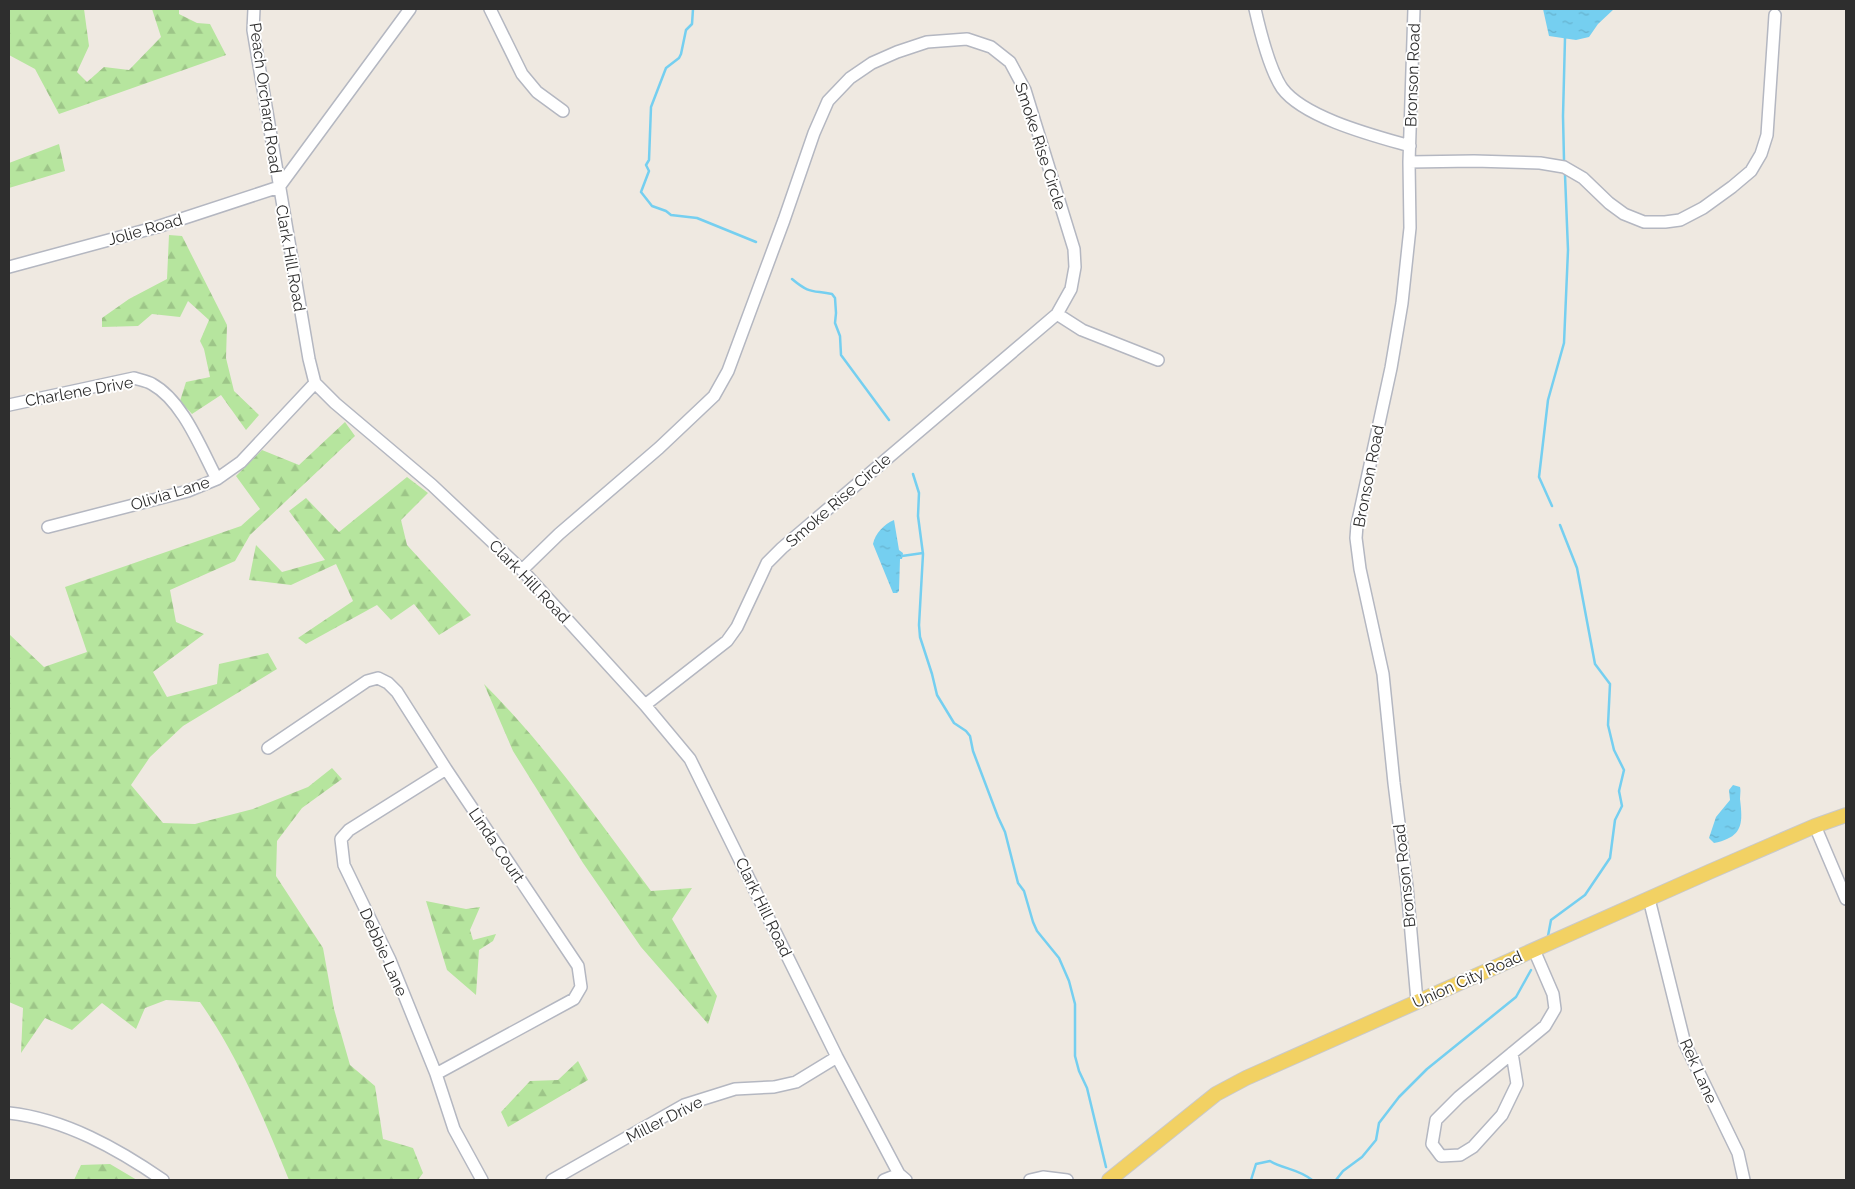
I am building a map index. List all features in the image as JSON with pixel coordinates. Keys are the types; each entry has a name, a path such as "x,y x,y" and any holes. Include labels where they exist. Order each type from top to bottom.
{"main road":[{"name":"Union City Road","path":"1108,1180 1216,1094 1246,1078 1814,826 1846,815"}],"street":[{"name":"Peach Orchard Road","path":"254,9 253,30 279,187"},
{"name":"Clark Hill Road","path":"410,9 279,187 309,359 315,383 335,403 432,485 522,570 645,705 690,759 837,1058 902,1177"},
{"path":"490,9 522,74 536,92 562,111"},
{"path":"1255,9 1272,67 1282,88 1298,104 1336,122 1410,146"},
{"name":"Bronson Road","path":"1414,9 1409,162 1410,228 1402,303 1391,368 1357,525 1356,538 1360,570 1382,674 1407,887 1417,1001"},
{"path":"1409,162 1531,162 1564,167 1583,178 1609,203 1624,214 1644,222 1680,220 1703,208 1732,187 1751,171 1761,154 1767,135 1775,15"},
{"name":"Smoke Rise Circle","path":"522,570 559,534 659,448 714,396 728,371 814,133 828,101 850,78 872,63 927,42 967,39 991,47 1010,62 1025,90 1074,249 1075,267 1071,289 1057,314 777,553 767,563 737,627 727,641 645,705"},
{"name":"Jolie Road","path":"9,268 157,227 279,187"},
{"path":"1057,314 1082,330 1158,360"},
{"name":"Charlene Drive","path":"9,404 134,378 152,384 169,397 184,417 217,479"},
{"name":"Olivia Lane","path":"48,527 188,491 217,479 241,462 315,383"},
{"name":"Linda Court","path":"268,748 367,681 378,678 388,683 397,692 446,769 578,966 581,987 574,999 436,1074"},
{"name":"Debbie Lane","path":"446,769 349,830 341,839 344,865 390,960 436,1074 454,1129 482,1180"},
{"path":"1814,826 1846,899"},
{"name":"Rek Lane","path":"1649,899 1684,1044 1738,1153 1744,1180"},
{"path":"1512,1053 1517,1084 1502,1115 1473,1147 1460,1155 1441,1156 1432,1144 1436,1120 1459,1098 1512,1053 1545,1026 1555,1009 1553,994 1534,950"},
{"name":"Miller Drive","path":"552,1180 684,1105 736,1089 774,1087 796,1082 837,1058"},
{"path":"9,1113 54,1124 92,1138 163,1180"},
{"path":"1030,1180 1043,1176 1067,1180"},
{"path":"884,1180 902,1177"}],"green space":[{"path":"9,9 84,9 89,46 77,72 87,82 104,67 129,70 161,37 152,9 179,9 179,14 197,23 210,24 226,55 59,114 35,69 9,55"},
{"path":"59,144 65,171 9,188 9,163"},
{"path":"169,235 182,236 227,325 226,358 234,391 259,415 246,430 221,395 192,414 180,401 186,382 210,377 204,349 200,341 209,320 188,301 180,317 152,314 138,326 102,327 102,318 129,299 167,279"},
{"path":"345,422 355,436 250,535 235,561 170,590 176,622 204,634 153,672 167,697 217,684 219,664 268,653 277,669 183,726 150,757 131,785 163,823 195,824 253,809 308,787 332,768 342,779 302,808 277,841 276,876 323,948 334,1009 350,1065 375,1086 383,1139 413,1148 423,1173 418,1180 289,1180 260,1111 238,1066 200,1002 166,1000 145,1008 136,1029 102,1003 72,1030 45,1018 21,1053 23,1008 9,1002 9,634 44,667 87,652 65,587 241,526 260,509 236,476 262,450 299,465"},
{"path":"407,477 428,493 401,520 407,545 471,615 439,635 414,604 391,620 377,605 306,644 298,638 353,601 336,564 291,585 249,580 256,545 282,572 325,560 289,511 306,498 339,532"},
{"path":"484,684 551,758 651,891 692,888 672,919 717,996 708,1024 641,947 583,863 513,751"},
{"path":"426,901 466,909 480,907 470,930 473,940 496,934 493,941 479,950 476,995 447,970"},
{"path":"578,1061 588,1080 508,1127 501,1112 530,1081 558,1080"},
{"path":"110,1164 137,1180 74,1180 81,1165"}],"water":[{"path":"1543,9 1614,9 1598,24 1589,37 1576,40 1549,36"},
{"path":"894,520 899,550 903,553 902,559 900,559 899,591 897,593 893,593 873,544 880,530"},
{"path":"1733,785 1740,787 1741,822 1736,833 1731,837 1714,843 1709,838 1716,817 1730,800 1729,790"}],"waterway":[{"path":"693,9 692,24 686,30 681,54 679,58 666,68 651,107 649,160 646,165 649,171 641,192 652,206 671,215 697,218 756,242"},
{"path":"1564,160 1565,38"},
{"path":"1552,506 1539,477 1548,400 1564,343 1568,250 1565,175"},
{"path":"792,279 807,289 832,294 835,298 835,323 840,336 841,355 889,420"},
{"path":"913,474 919,493 918,516 923,554 920,637 937,695 954,723 970,736 973,751 1005,832 1018,883 1024,891 1033,922 1037,931 1059,958 1069,981 1075,1004 1075,1056 1079,1071 1087,1088 1106,1167"},
{"path":"1548,936 1551,920 1585,895 1610,858 1615,820 1622,806 1619,791 1624,770 1614,750 1608,725 1610,684 1595,664 1577,568 1560,525"},
{"path":"902,556 923,553"},
{"path":"1336,1180 1343,1171 1362,1157 1376,1140 1379,1123 1399,1097 1427,1069 1516,997 1531,970"},
{"path":"1251,1180 1256,1164 1270,1161 1307,1176 1312,1180"}]}
